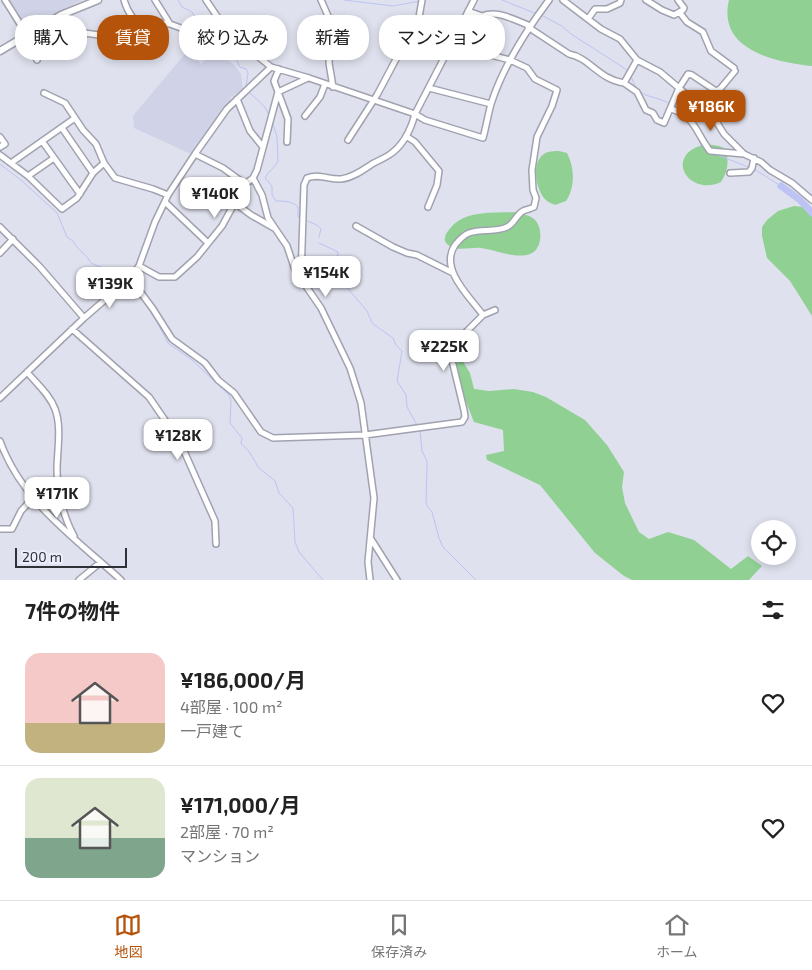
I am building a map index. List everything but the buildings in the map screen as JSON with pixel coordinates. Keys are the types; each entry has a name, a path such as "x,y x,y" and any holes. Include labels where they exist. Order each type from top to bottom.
{"main road":[{"path":"65,15 98,0"},
{"path":"0,51 15,42"}],"street":[{"path":"5,0 15,18"},
{"path":"124,0 132,15"},
{"path":"155,0 170,24 179,27"},
{"path":"206,0 216,15"},
{"path":"321,0 332,25 329,63 333,87"},
{"path":"348,140 374,100 402,46 414,46 422,0"},
{"path":"466,15 474,0"},
{"path":"262,60 271,67 483,138 491,104 510,60 528,28 548,0"},
{"path":"563,0 601,29 620,39 638,60 660,72 679,88 716,121 724,134 744,154"},
{"path":"588,20 595,9 608,9 620,3 621,0"},
{"path":"646,0 668,14 674,15 680,13 684,8 678,0"},
{"path":"468,11 482,16 492,12 528,25 528,28 569,54 575,55 612,81 624,83 637,92 646,110 652,113 660,122 664,123 679,88 688,74 716,91 720,90 734,69 712,51 704,32 687,22 680,13"},
{"path":"483,315 453,273 450,266 451,255 456,244 470,232 498,230 507,227 523,211 532,209 535,205 532,170 537,137 552,106 557,90 534,79 527,68 505,59"},
{"path":"301,278 304,185 307,178 317,175 337,179 354,175 389,155 401,144 406,136 415,114 443,60"},
{"path":"624,83 638,60"},
{"path":"0,398 72,329 130,278 139,266 155,222 168,195 195,154 227,109 271,67"},
{"path":"279,69 274,81 288,118 287,142"},
{"path":"139,266 158,277 175,277 197,257 222,226 245,184 257,170 278,92 308,78"},
{"path":"305,116 320,97 326,84"},
{"path":"429,88 491,104"},
{"path":"44,93 65,103 83,130 96,144 104,163 115,178 168,195"},
{"path":"237,99 250,131 263,147"},
{"path":"671,109 682,112 690,119 710,151 744,154 754,158 792,183 812,200"},
{"path":"11,163 75,118"},
{"path":"62,128 93,173"},
{"path":"406,136 415,142 440,171 437,185 428,207"},
{"path":"0,137 5,144 0,147"},
{"path":"42,141 80,194"},
{"path":"195,154 223,168 245,184"},
{"path":"0,155 28,176 62,209 78,198 93,173 104,163"},
{"path":"28,176 54,158"},
{"path":"730,173 749,172 754,158"},
{"path":"252,178 262,195 268,218 287,246 295,270 320,308 350,368 361,403 374,498 368,562 370,580"},
{"path":"165,202 208,243"},
{"path":"235,203 275,229"},
{"path":"356,226 393,247 417,255 453,273"},
{"path":"0,227 40,267 84,318"},
{"path":"0,253 12,239"},
{"path":"287,246 295,245 301,239"},
{"path":"130,278 153,308 164,330 172,339 205,363 218,380 234,393 261,432 273,438 365,435 462,422 465,416 464,410 450,352 452,346 483,315 495,310"},
{"path":"72,329 149,397 180,442 215,521 216,544"},
{"path":"28,372 52,401 56,411 58,423 58,490 70,528 76,540"},
{"path":"0,441 15,471 33,498 59,526 121,580"},
{"path":"0,529 12,530 21,511 33,498"},
{"path":"371,538 397,580"},
{"path":"79,580 101,562"}],"shaded area":[{"path":"9,0 82,0 54,15 18,15"},
{"path":"180,60 198,60 201,64 205,60 228,60 241,74 243,90 231,97 229,103 191,154 134,128 133,116"}],"green space":[{"path":"729,0 812,0 812,66 766,57 740,42 732,31 728,17"},
{"path":"706,144 724,148 728,161 727,170 721,182 709,185 699,184 690,179 685,172 683,164 685,156 693,149"},
{"path":"559,151 567,153 573,171 573,178 571,190 566,201 555,205 546,200 541,194 537,182 536,169 537,163 544,154"},
{"path":"794,206 812,208 812,316 790,281 767,258 762,236 762,227 767,220 778,211"},
{"path":"515,212 532,217 540,229 539,244 534,252 530,254 506,254 481,248 454,248 445,241 446,234 459,220 482,213"},
{"path":"462,360 470,373 474,389 489,391 514,389 533,392 546,397 585,420 607,445 624,472 622,487 625,503 639,532 649,539 668,532 694,540 731,569 748,556 751,558 751,565 762,566 749,580 632,580 624,576 595,553 540,485 487,460 486,455 504,451 503,430 474,422 464,397 456,364"}],"waterway":[{"path":"178,0 182,7 194,15"},
{"path":"344,0 393,6 420,1"},
{"path":"502,0 537,14"},
{"path":"541,15 562,26 571,34 628,71"},
{"path":"236,60 240,67 246,69 248,73 246,87"},
{"path":"630,75 640,92 670,104"},
{"path":"250,93 265,107 269,115"},
{"path":"272,121 277,137 278,161 265,178 272,186 272,195 276,201 296,205 298,207 298,217 300,218"},
{"path":"695,131 706,151"},
{"path":"712,153 751,168"},
{"path":"0,164 57,213 67,237 73,241 91,263 118,275 125,281"},
{"path":"754,169 781,186"},
{"path":"781,186 800,200 812,213"},
{"path":"305,220 317,225 321,229 319,237"},
{"path":"319,243 338,252 336,264 343,283 367,311 372,323 393,338 396,345 402,351 397,381 406,395 407,407 417,425"},
{"path":"128,284 142,299 168,343 192,360 229,395 231,400 230,423 242,438 241,444 248,450 259,468 275,481 279,493 293,508 295,542 299,552 323,580"},
{"path":"420,431 422,451 427,461 426,501 427,506 432,512 439,538 443,547 476,580"}]}
